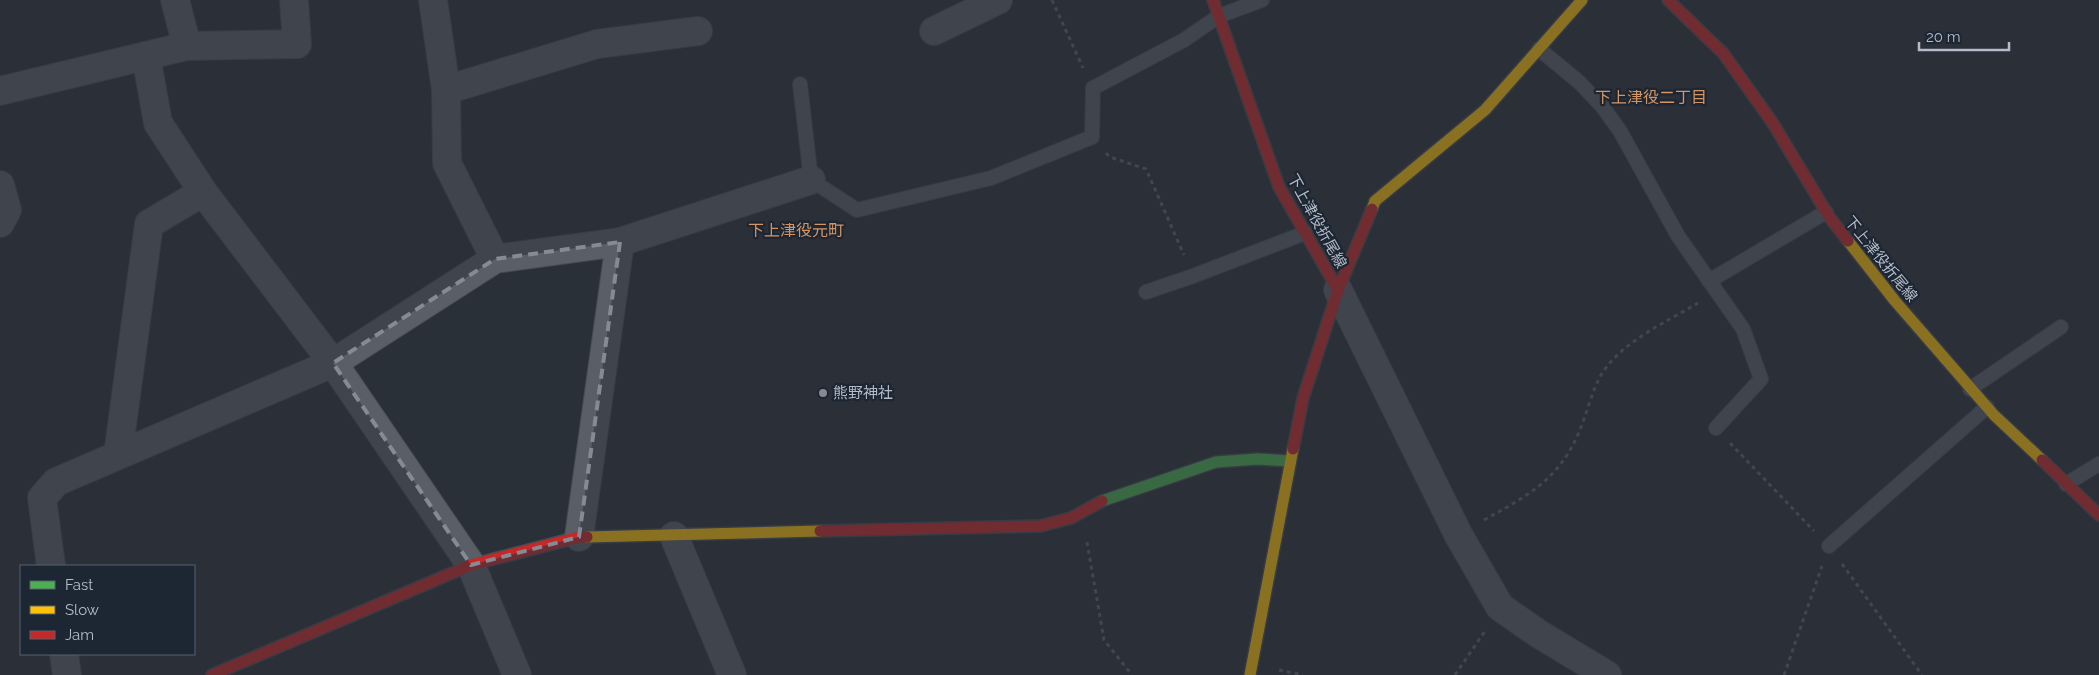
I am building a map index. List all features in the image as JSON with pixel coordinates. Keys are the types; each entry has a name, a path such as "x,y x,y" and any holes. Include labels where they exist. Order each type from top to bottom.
{"street":[{"path":"175,0 187,46"},
{"path":"0,91 187,46 297,44 294,0"},
{"path":"433,0 446,90 447,163 495,258"},
{"path":"934,31 998,0"},
{"name":"下上津役折尾線","path":"1213,0 1279,186 1338,290"},
{"name":"下上津役折尾線","path":"1338,290 1375,201 1485,110 1582,0"},
{"name":"下上津役折尾線","path":"1668,0 1723,53 1772,122 1826,212 1895,300 1987,407 2099,515"},
{"path":"446,90 597,44 698,31"},
{"path":"146,56 158,123 203,192 333,363 471,565 516,675"},
{"path":"52,565 42,498 56,482 333,363 495,258 620,242 811,180"},
{"path":"0,185 7,210 0,223"},
{"path":"118,455 149,224 203,192"},
{"path":"579,537 620,242"},
{"path":"1245,672 1303,398 1338,290"},
{"path":"1338,290 1458,534 1500,607 1539,634 1607,675"},
{"path":"212,675 471,565 579,537 1040,526 1070,518 1106,499 1216,462 1258,459 1290,461"},
{"path":"674,536 732,675"},
{"path":"64,655 67,675"}],"lane":[{"path":"800,84 811,180 856,210 991,178 1092,138 1092,88 1184,40 1219,16 1262,0"},
{"path":"1539,49 1579,82 1602,106 1620,131 1678,236 1743,329 1761,379 1716,428"},
{"path":"1713,286 1826,212"},
{"path":"1146,292 1305,234"},
{"path":"1970,389 2061,327"},
{"path":"1829,546 1987,407"},
{"path":"2066,484 2099,464"}],"path":[{"path":"1052,0 1092,88"},
{"path":"1092,138 1110,157 1146,169 1194,276"},
{"path":"1458,534 1526,496 1560,467 1578,435 1601,375 1626,346 1713,286"},
{"path":"1716,428 1829,546 1922,675"},
{"path":"1082,512 1104,640 1132,675"},
{"path":"1784,675 1829,546"},
{"path":"1455,675 1500,607"}],"highlighted area":[{"path":"620,242 579,537 471,565 333,363 495,259"}],"traffic: fast":[{"path":"1102,501 1216,462 1258,459 1290,461"}],"traffic: slow":[{"path":"1372,209 1375,201 1485,110 1582,0"},
{"path":"1848,241 1895,301 1994,415 2042,460"},
{"path":"1250,675 1293,449"},
{"path":"587,537 820,531"}],"traffic: jam":[{"path":"1213,0 1279,187 1338,290 1372,209"},
{"path":"1668,0 1723,53 1772,122 1830,218 1848,241"},
{"path":"1293,449 1303,398 1338,290"},
{"path":"2042,460 2099,515"},
{"path":"820,531 1040,526 1071,518 1102,501"},
{"path":"212,675 471,565 579,537 587,537"}],"place":[{"name":"熊野神社","path":"823,393"}],"district":[{"name":"下上津役二丁目","path":"1651,97"},
{"name":"下上津役元町","path":"796,230"}]}
